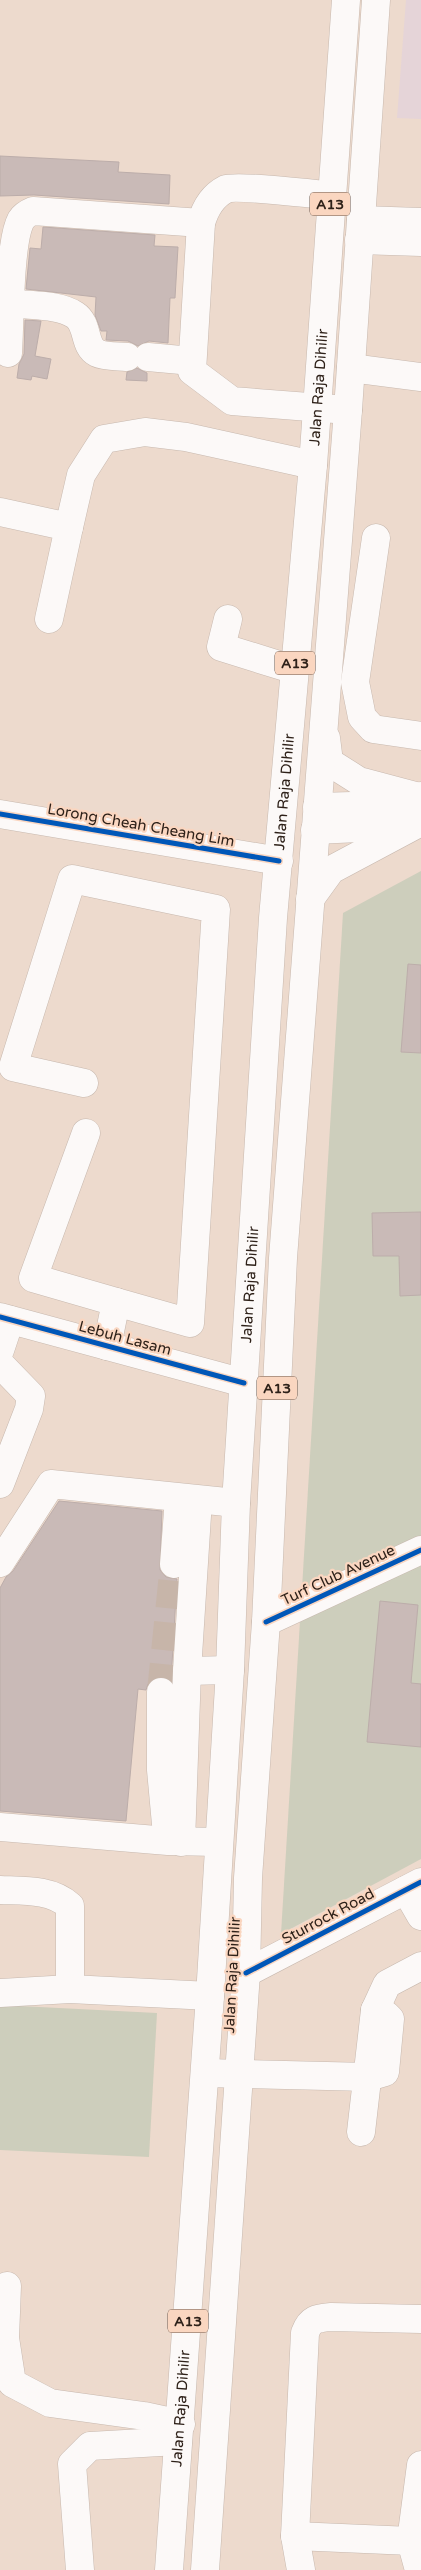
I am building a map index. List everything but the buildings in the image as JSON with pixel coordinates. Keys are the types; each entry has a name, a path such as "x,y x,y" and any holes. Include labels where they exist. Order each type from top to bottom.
{"main road":[{"name":"Jalan Raja Dihilir","path":"169,2570 210,1996 230,1670 236,1503 268,985 313,465 346,0"},
{"name":"Jalan Raja Dihilir","path":"205,2570 246,1973 248,1878 266,1622 283,1258 310,899 312,819 324,722 348,410 376,0"},
{"path":"331,196 302,192 227,188 211,201 201,223 192,371 232,401 348,410"},
{"path":"8,353 16,231 21,219 27,213 201,223"},
{"path":"360,230 421,222"},
{"path":"360,230 421,242"},
{"path":"11,303 64,309 76,315 84,325 90,348 98,354 192,361"},
{"path":"351,368 421,377"},
{"path":"49,618 81,475 104,439 145,432 186,438 313,465"},
{"path":"0,512 69,527"},
{"path":"376,538 355,682 362,717 373,729 421,736"},
{"path":"228,619 221,647 293,681 302,713 295,794 312,819"},
{"path":"324,722 329,762 359,781 421,808"},
{"path":"268,985 288,943 293,921 299,825 312,819 387,805 421,808"},
{"path":"310,899 332,870 421,808"},
{"name":"Lorong Cheah Cheang Lim","path":"0,814 279,861"},
{"path":"84,1083 13,1067 72,879 216,909 190,1323 32,1278 86,1133"},
{"path":"108,1346 116,1302"},
{"path":"0,1350 5,1318"},
{"name":"Lebuh Lasam","path":"5,1318 244,1383"},
{"path":"0,1364 31,1396 29,1409 0,1484"},
{"path":"1,1559 51,1484 236,1503"},
{"path":"174,1564 188,1499"},
{"path":"174,1842 187,1672 188,1499"},
{"name":"Turf Club Avenue","path":"266,1622 421,1550"},
{"path":"187,1672 230,1670"},
{"path":"0,1827 174,1842 218,1842 237,1816 262,1689"},
{"path":"161,1692 161,1770 174,1842"},
{"path":"414,1886 421,1916"},
{"name":"Sturrock Road","path":"246,1973 414,1886"},
{"path":"0,1890 34,1891 61,1898 70,1906 70,1989"},
{"path":"361,2132 375,2010 387,1984 421,1966"},
{"path":"0,1993 70,1989 210,1996"},
{"path":"205,2073 368,2077"},
{"path":"7,2286 5,2338 12,2382 50,2403 144,2416 179,2433"},
{"path":"301,2570 295,2536 305,2333 309,2324 316,2318 331,2316 421,2319"},
{"path":"80,2570 72,2464 90,2446 179,2433"},
{"path":"419,2570 411,2541 421,2465"},
{"path":"295,2536 411,2541"}],"shaded area":[{"path":"406,0 421,0 421,119 397,118"}],"green space":[{"path":"421,871 421,1859 281,1934 343,913"},
{"path":"0,2005 157,2013 149,2157 0,2150"}],"tunnel":[{"path":"161,1692 174,1564"}],"cycle path":[{"path":"0,814 279,861"},
{"path":"0,1317 244,1383"},
{"path":"266,1622 421,1550"},
{"path":"246,1973 421,1882"}]}
